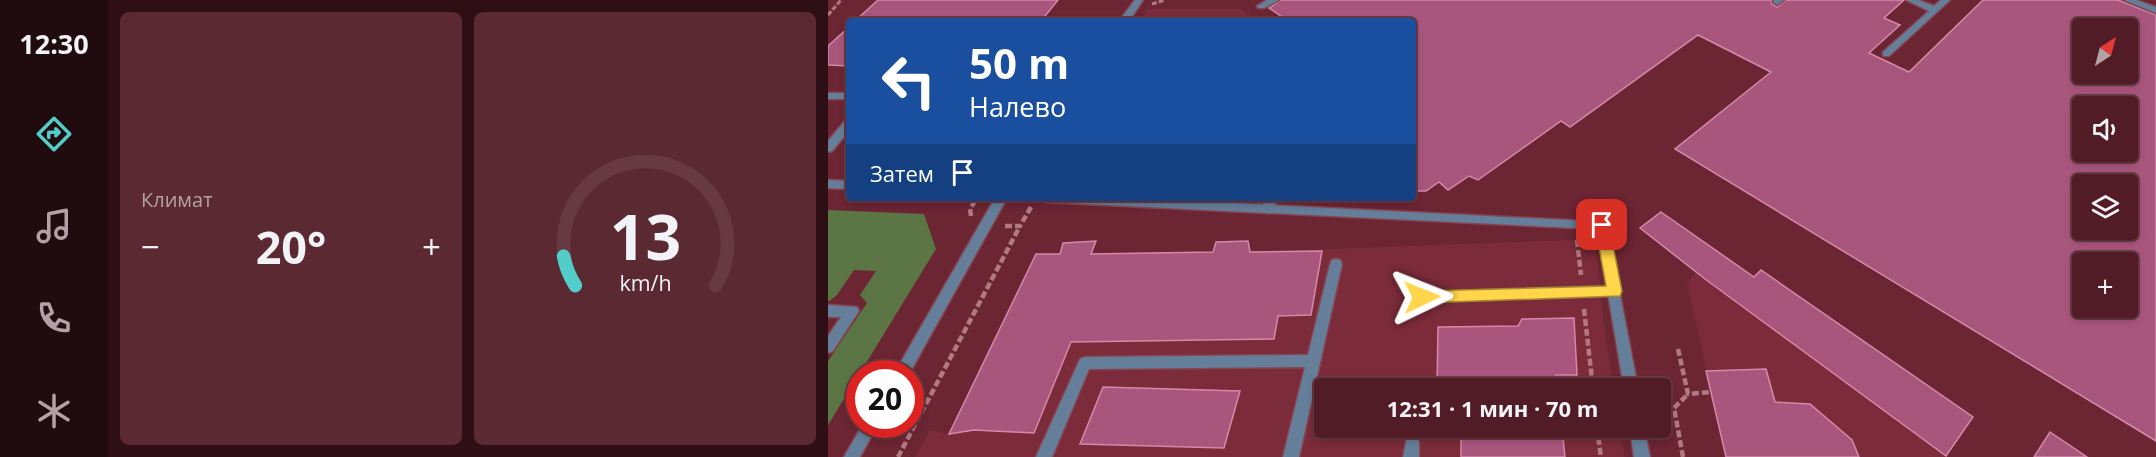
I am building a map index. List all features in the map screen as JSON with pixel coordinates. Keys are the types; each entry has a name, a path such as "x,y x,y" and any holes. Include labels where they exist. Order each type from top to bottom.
{"street":[{"path":"1126,18 1139,0"},
{"path":"1261,6 1275,0"},
{"path":"1910,0 1935,10"},
{"path":"1886,54 1946,0"},
{"path":"2128,0 2156,10"},
{"path":"828,96 846,96"},
{"path":"828,148 846,127"},
{"path":"828,184 846,185"},
{"path":"909,360 999,201"},
{"path":"1180,201 1270,203 1602,225 1629,378"},
{"path":"1291,457 1336,264"},
{"path":"1422,297 1615,291"},
{"path":"828,311 852,311 828,347"},
{"path":"1044,457 1085,363 1313,361"},
{"path":"852,457 863,438"},
{"path":"1639,438 1642,457"}],"path":[{"path":"828,15 841,0"},
{"path":"898,457 1020,226"},
{"path":"1678,349 1688,394"},
{"path":"1683,457 1674,408 1688,394 1711,392"},
{"path":"1599,438 1601,457"}],"shaded area":[{"path":"1148,9 1241,9 1254,18 1142,18"},
{"path":"1595,239 1604,326 1612,378 1314,378 1314,438 1622,438 1625,457 915,457 930,430 949,434 1036,254 1060,254 1063,243 1096,241 1091,253 1213,252 1216,242 1248,241 1250,252"},
{"path":"1697,272 1948,457 1726,457 1687,283"}],"green space":[{"path":"828,210 924,214 936,249 868,360 846,360 846,396 828,425 828,361 867,303 860,295 876,271 854,270 837,295 828,302"}],"building":[{"path":"878,0 1058,0 1043,18 858,18"},
{"path":"1281,0 1771,0 1772,4 1777,7 1786,0 1904,0 1884,18 1900,25 1869,53 1909,72 1983,0 2118,0 2156,15 2156,441 1675,149 1771,72 1698,35 1570,127 1561,121 1478,180 1469,176 1448,190 1439,182 1426,191 1416,191 1416,18 1284,18 1269,8"},
{"path":"846,30 846,66 828,65 828,46"},
{"path":"1661,212 1754,277 1761,270 1973,417 1946,456 1705,279 1640,228"},
{"path":"1096,241 1091,254 1213,252 1216,242 1248,241 1250,252 1322,251 1311,315 1278,316 1274,339 1071,342 1034,433 974,430 949,434 1036,254 1060,254 1063,243"},
{"path":"1574,318 1577,375 1556,375 1556,378 1437,378 1438,327 1518,326 1522,319"},
{"path":"1766,369 1775,402 1810,404 1852,440 1859,457 1726,457 1706,371"},
{"path":"1103,387 1240,391 1224,448 1080,444"},
{"path":"2050,432 2087,457 2034,457"},
{"path":"1461,438 1563,438 1565,457 1461,457"}],"route":[{"path":"1422,297 1615,291 1602,225"}]}
